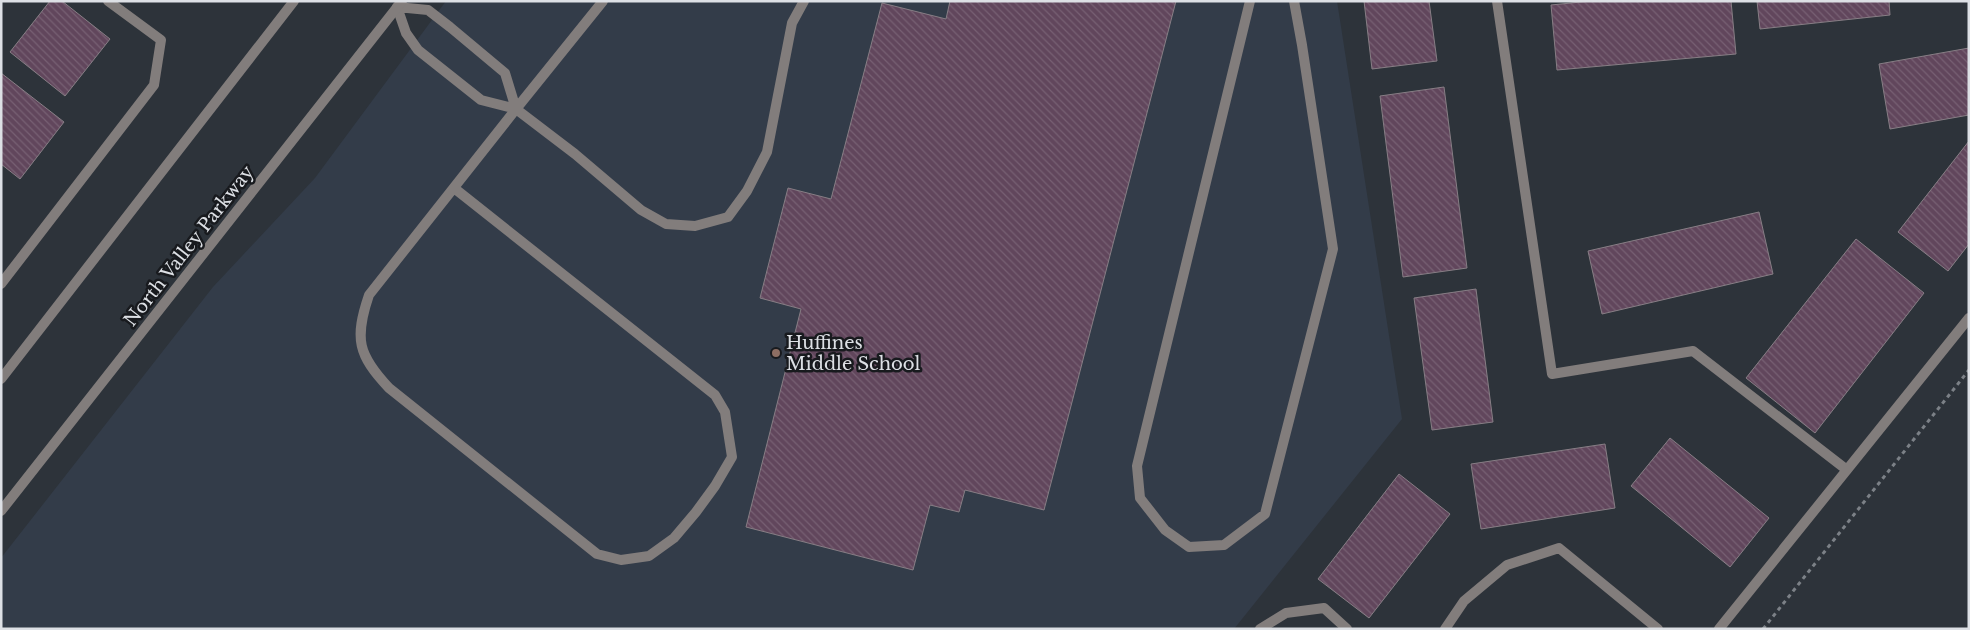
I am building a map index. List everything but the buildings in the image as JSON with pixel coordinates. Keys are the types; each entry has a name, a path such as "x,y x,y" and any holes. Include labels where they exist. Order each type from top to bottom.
{"street":[{"path":"1,284 154,84 161,40 108,1"},
{"path":"1,379 294,1"},
{"path":"454,188 715,395 725,412 732,457 715,486 696,512 674,538 649,556 621,560 596,554 389,388 376,374 360,342 360,325 369,295 602,1"},
{"path":"516,108 505,73 428,10 399,4 406,33 418,50 481,100 516,108 575,154 641,210 666,224 695,226 728,217 747,191 766,152 792,23 804,1"},
{"path":"1250,1 1137,466 1140,498 1165,530 1189,547 1224,545 1265,514 1333,250 1294,1"},
{"path":"1497,1 1552,374 1693,351 1847,470"},
{"name":"North Valley Parkway","path":"1,511 399,4"},
{"path":"1719,629 1969,318"},
{"path":"1445,629 1464,602 1507,565 1559,548 1658,629"},
{"path":"1260,629 1286,612 1324,608 1347,629"}],"path":[{"path":"1763,629 1969,370"}],"shaded area":[{"name":"Huffines Middle School","path":"446,1 1337,1 1402,419 1234,629 1,629 1,558 213,287 315,178"}],"place":[{"name":"Huffines Middle School","path":"776,353"}]}
